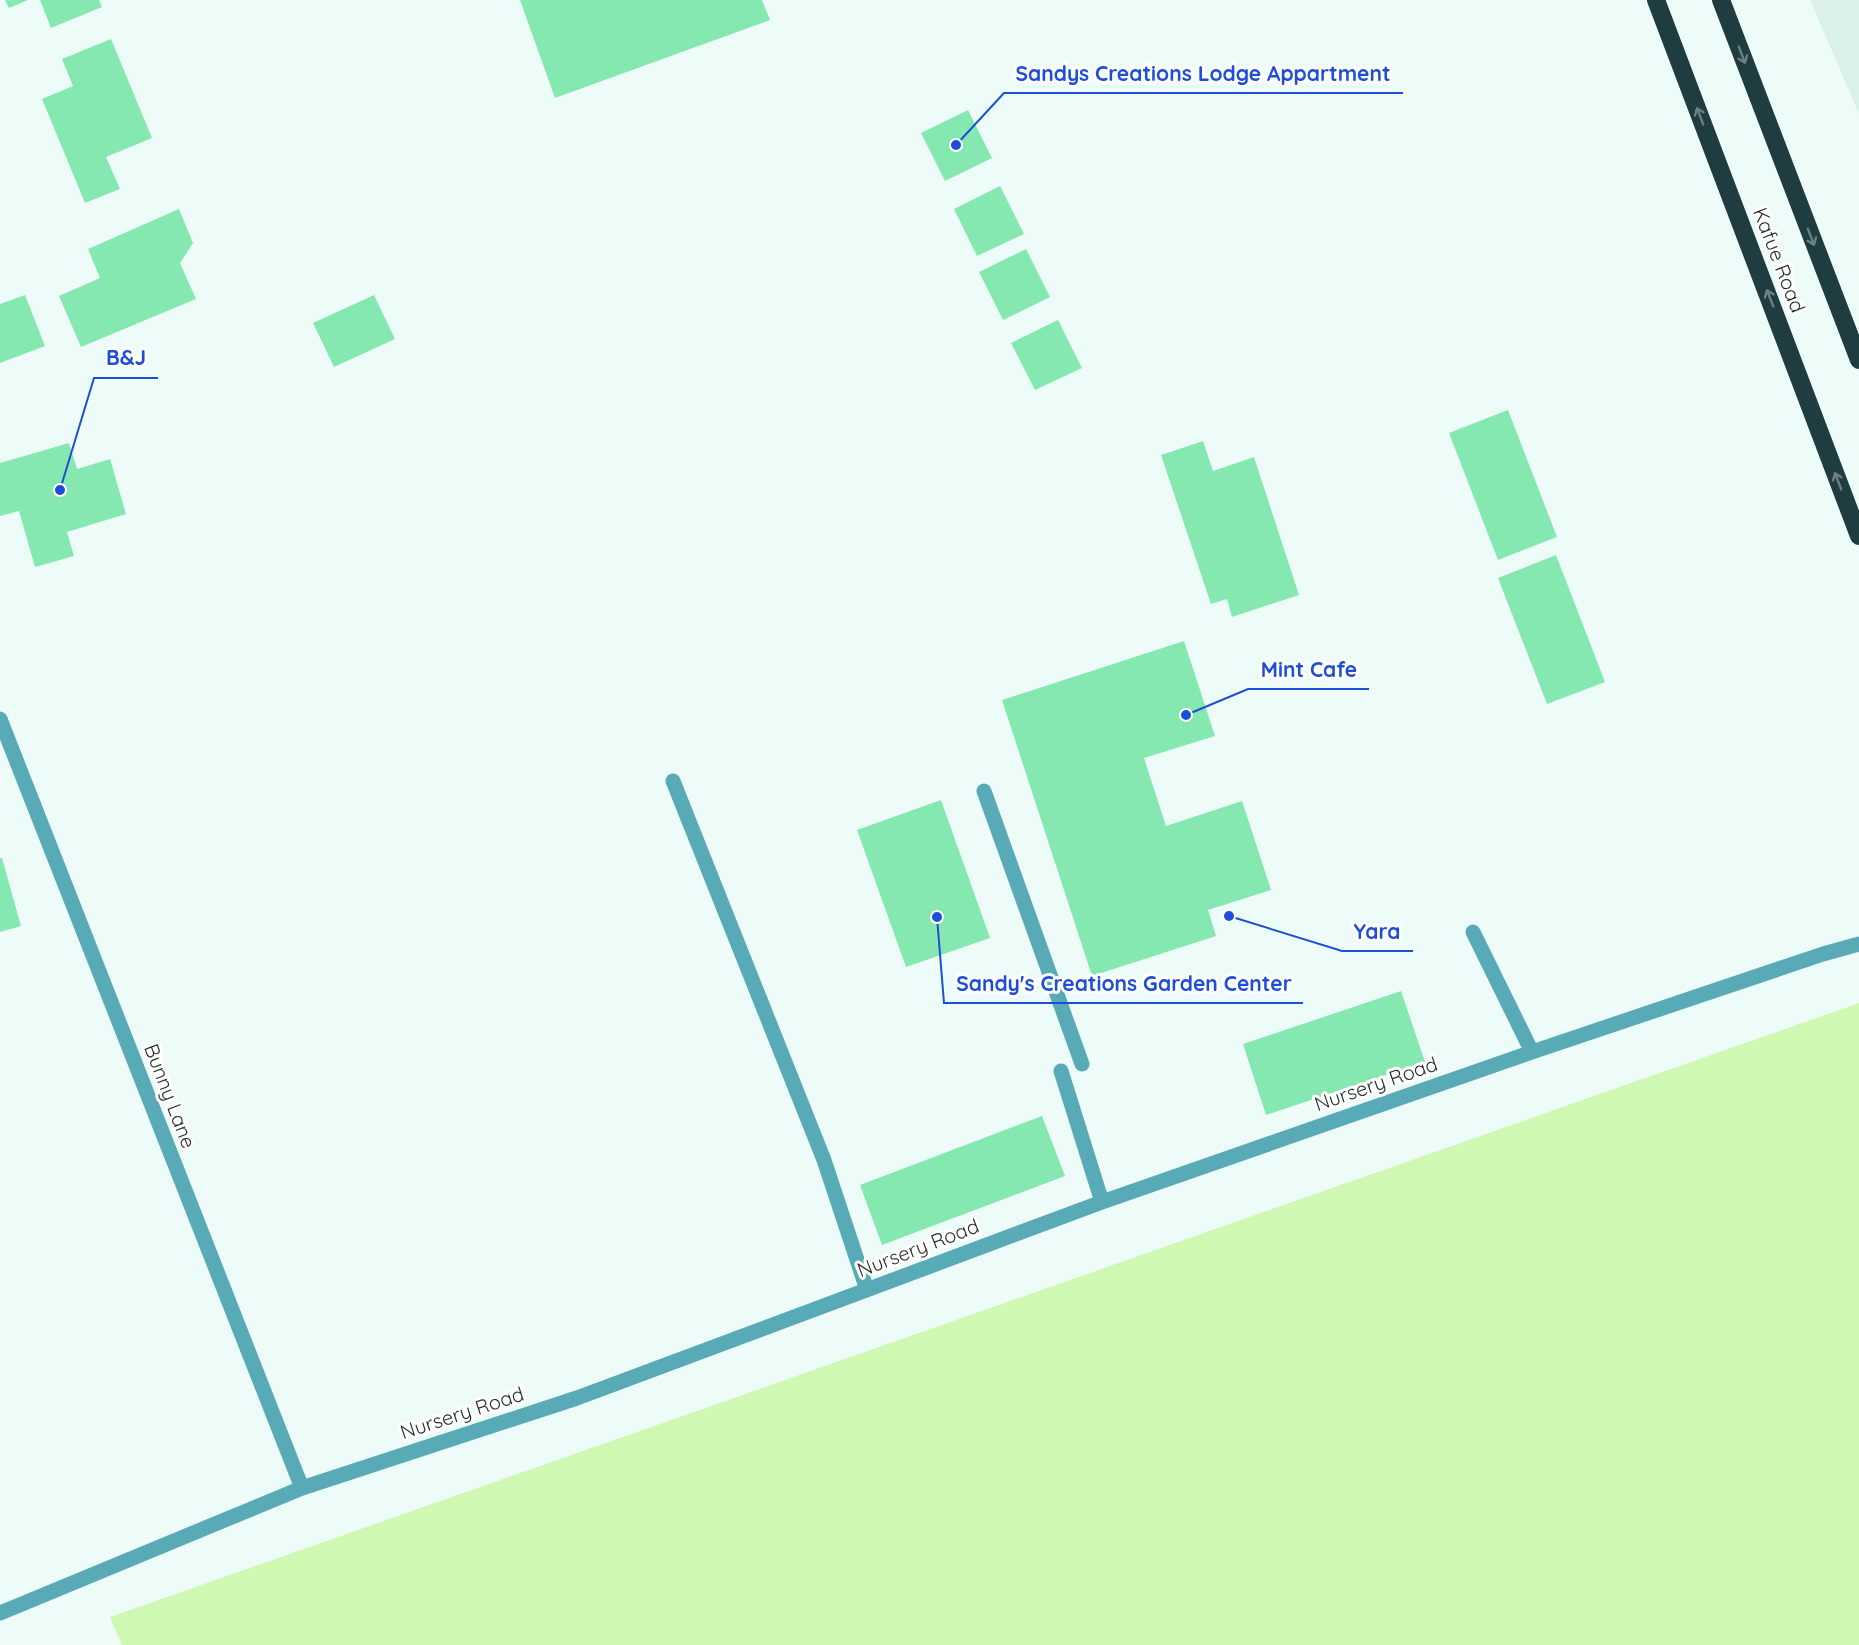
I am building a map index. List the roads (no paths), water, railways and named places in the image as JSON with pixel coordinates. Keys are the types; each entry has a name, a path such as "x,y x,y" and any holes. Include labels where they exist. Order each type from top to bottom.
{"highway":[{"name":"Kafue Road","path":"1656,0 1859,536"},
{"name":"Kafue Road","path":"1721,0 1859,360"}],"street":[{"name":"Bunny Lane","path":"0,719 302,1488"},
{"path":"673,781 824,1160 867,1290"},
{"path":"984,790 1082,1064"},
{"path":"1473,932 1532,1052"},
{"name":"Nursery Road","path":"0,1613 302,1488 577,1398 1102,1202 1532,1052 1859,944"},
{"path":"1061,1071 1102,1202"}],"place":[{"name":"Sandys Creations Lodge Appartment","path":"956,145"},
{"name":"B&J","path":"60,490"},
{"name":"Mint Cafe","path":"1186,715"},
{"name":"Yara","path":"1229,916"},
{"name":"Sandy's Creations Garden Center","path":"937,917"}]}
